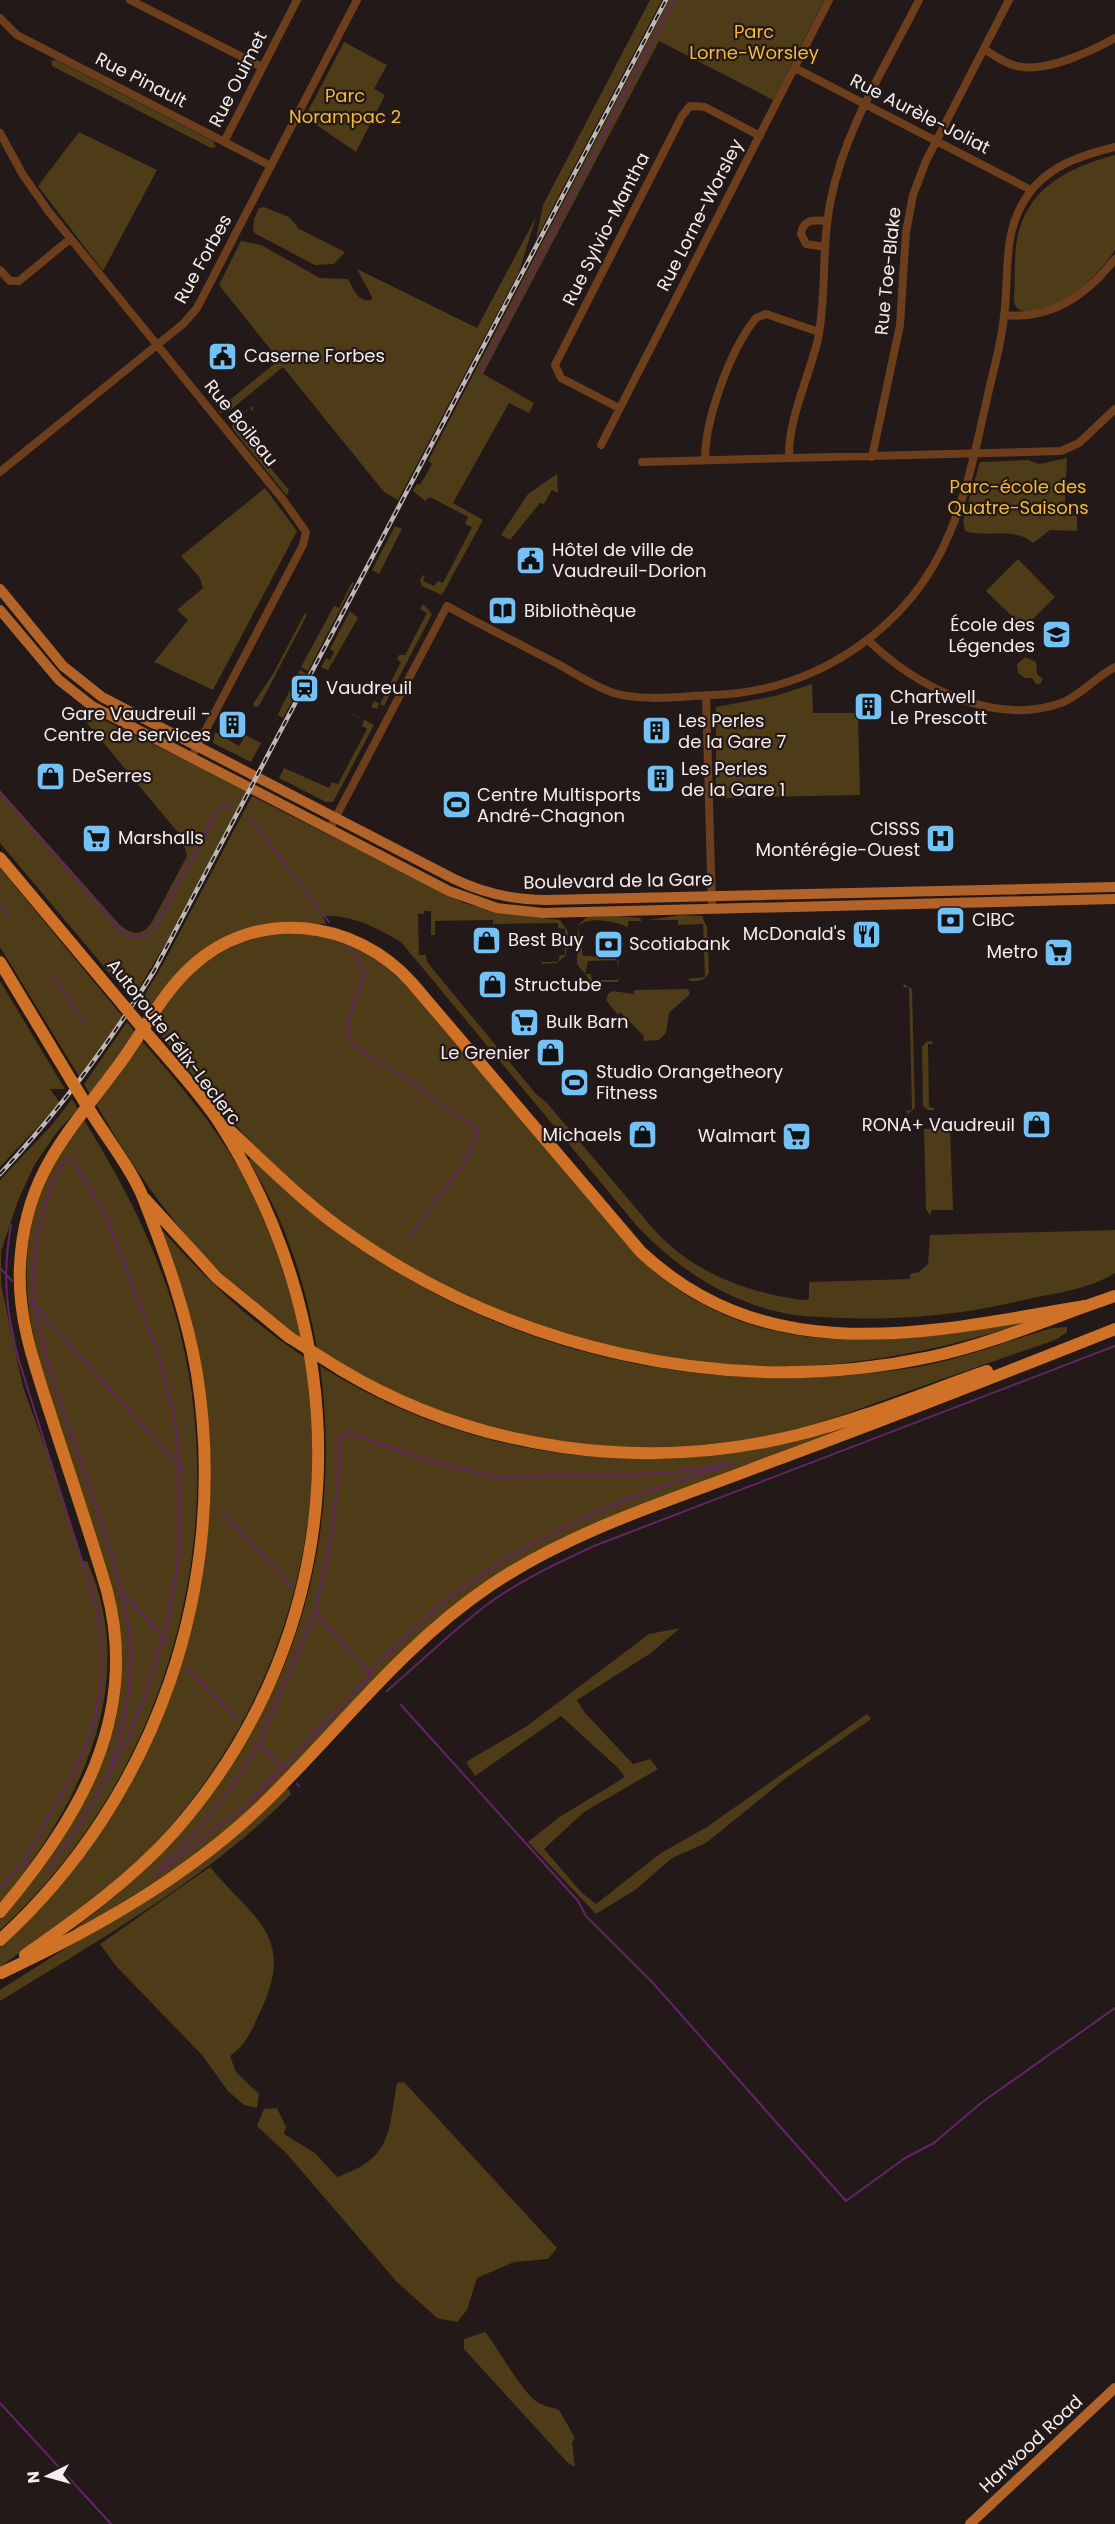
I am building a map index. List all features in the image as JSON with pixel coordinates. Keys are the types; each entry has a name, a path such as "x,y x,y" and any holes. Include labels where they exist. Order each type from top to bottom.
{"highway":[{"name":"Autoroute Félix-Leclerc","path":"0,858 216,1118 251,1178 278,1236 297,1293 317,1395 320,1462 314,1532 301,1594 283,1651 254,1716 201,1799 153,1854 111,1893 1,1973"},
{"path":"0,1912 31,1875 60,1832 91,1777 108,1729 116,1670 115,1630 107,1591 23,1325 19,1278 26,1222 39,1181 66,1132 118,1066 175,984 196,962 217,947 261,930 307,927 342,935 386,958 412,983 641,1252 675,1282 723,1308 786,1328 875,1335 947,1330 1085,1306"},
{"path":"0,962 143,1198 221,1282 289,1337 340,1370 407,1404 461,1424 505,1436 599,1451 688,1452 746,1445 836,1424 1115,1327"},
{"path":"216,1118 325,1216 409,1273 458,1299 509,1321 606,1351 669,1363 745,1371 812,1371 867,1367 921,1359 982,1344 1022,1332 1115,1296"},
{"path":"0,1940 68,1868 101,1823 126,1781 167,1693 193,1601 205,1507 204,1444 200,1401 182,1310 143,1198"},
{"path":"1,1973 65,1943 154,1888 210,1849 262,1805 416,1643 477,1594 529,1562 603,1526 919,1407 1115,1327"}],"main road":[{"name":"Boulevard de la Gare","path":"0,589 57,659 81,683 114,704 198,745 462,883 503,896 536,900 1115,887"},
{"name":"Boulevard de la Gare","path":"0,610 59,680 75,695 96,709 192,756 458,895 497,908 543,913 1115,899"},
{"name":"Harwood Road","path":"970,2524 1115,2388"}],"street":[{"path":"130,0 262,67"},
{"name":"Rue Ouimet","path":"224,142 297,0"},
{"name":"Rue Forbes","path":"0,472 183,324 201,303 357,0"},
{"name":"Rue Lorne-Worsley","path":"601,445 830,0"},
{"path":"789,458 796,417 819,332 824,296 827,221 838,168 866,104 919,0"},
{"name":"Rue Toe-Blake","path":"872,457 900,325 909,214 919,178 1009,0"},
{"name":"Rue Pinault","path":"0,18 17,35 272,166"},
{"path":"984,49 1015,66 1034,68 1084,53 1115,38"},
{"name":"Rue Aurèle-Joliat","path":"795,68 1031,190"},
{"name":"Rue Sylvio-Mantha","path":"619,408 561,378 555,365 677,127 687,108 698,105 760,136"},
{"name":"Rue Boileau","path":"0,133 30,185 70,239 296,516 306,534 192,756"},
{"path":"330,828 447,606 614,693 638,697 743,692 782,684 824,668 868,640 902,608 937,559 954,522 996,359 1004,315 1009,237 1017,214 1031,190 1050,172 1065,162 1115,147"},
{"path":"825,248 806,244 801,234 803,225 808,222 827,221"},
{"path":"0,270 10,281 19,281 70,239"},
{"path":"1004,315 1030,316 1059,308 1093,284 1115,259"},
{"path":"705,460 706,440 717,400 733,360 756,318 766,314 819,332"},
{"path":"642,462 1066,450 1079,443 1115,409"},
{"path":"868,640 900,668 937,689 964,699 1010,709 1037,709 1062,702 1115,667"},
{"path":"706,695 711,909"}],"green space":[{"path":"650,0 662,0 536,239 543,205"},
{"name":"Parc Lorne-Worsley","path":"669,0 824,0 773,100 659,41 483,374 534,403 529,413 509,403 453,503 483,520 442,595 422,586 420,580 423,575 425,576 423,581 434,586 438,581 443,583 472,527 465,524 468,517 430,497 425,501 413,491 417,484 420,485 432,464 428,461"},
{"name":"Parc Norampac 2","path":"344,42 387,65 374,89 385,95 356,152 305,117"},
{"path":"56,60 213,141 216,147 211,148 52,66 51,61"},
{"path":"79,132 157,170 103,271 38,186"},
{"path":"1115,155 1115,250 1099,271 1069,297 1045,308 1019,310 1014,302 1016,246 1020,226 1028,210 1050,184 1064,175"},
{"path":"264,207 289,217 299,229 345,252 334,264 315,265 256,234 253,231 254,219 259,208"},
{"path":"536,217 519,272 398,500 384,492 283,367 229,411 219,413 221,407 279,360 219,285 241,241 261,245 320,278 348,279 359,297 371,300 372,297 357,269 477,328"},
{"path":"252,406 254,412 250,408 238,418 246,429 242,433 287,488 289,487 287,496 232,428 233,420"},
{"name":"Parc-école des Quatre-Saisons","path":"1067,458 1064,521 1065,515 1077,515 1077,531 1050,530 1033,543 1018,535 965,531 963,521 980,462 1028,460 1039,464"},
{"path":"557,474 558,493 552,490 544,504 540,503 510,540 501,535 528,494"},
{"path":"265,488 297,531 213,690 154,662 188,620 177,610 203,588 200,578 181,556"},
{"path":"395,526 402,529 379,574 372,570"},
{"path":"1018,559 1055,597 1024,628 986,591"},
{"path":"352,582 354,583 308,671 301,667 334,606 339,608"},
{"path":"423,604 432,614 384,706 379,704 377,709 371,707 374,701 380,704 401,662 397,660 399,655 405,655 427,613 420,609"},
{"path":"350,611 358,618 328,670 321,667 326,658 330,660 334,652 330,649"},
{"path":"305,613 307,615 259,706 255,707 253,704 273,674"},
{"path":"1025,657 1036,662 1037,674 1043,679 1040,684 1018,673 1017,664"},
{"path":"300,670 307,674 283,718 278,715 270,730"},
{"path":"812,684 813,713 858,713 860,795 716,798 716,707 775,696"},
{"path":"79,708 247,790 176,926 132,1000 0,843 0,790 120,925 129,931 141,932 152,922 187,856 183,842 188,835 182,836 175,829 77,711"},
{"path":"353,714 374,725 333,802 326,802 279,778 284,768 329,788 332,782 338,784 367,729 362,726 364,720 353,715 349,717"},
{"path":"215,732 239,746 245,735 261,743 251,762 213,743"},
{"path":"252,796 464,903 507,914 560,920 568,932 566,955 557,963 542,964 540,957 542,962 558,962 560,955 565,955 565,929 558,928 558,923 493,924 493,920 435,921 435,935 431,935 431,911 424,911 424,914 418,914 419,955 426,955 427,962 536,1094 547,1103 656,1232 682,1255 710,1272 757,1291 807,1300 809,1282 910,1279 910,1274 919,1272 928,1264 930,1235 1115,1230 1115,1273 1093,1284 1056,1294 975,1310 909,1317 802,1316 779,1312 739,1299 684,1268 652,1241 637,1226 401,942 354,920 323,916 326,924 286,922 266,924 228,936 147,1017 138,1006 163,964"},
{"path":"0,868 123,1017 80,1078 0,947"},
{"path":"681,915 702,916 707,927 709,972 706,977 702,980 687,979 705,977 703,924 678,925 678,920 648,920"},
{"path":"587,917 640,918 642,921 628,921 628,927 596,920 578,926 583,956 613,957 617,960 588,961 585,974 591,974 592,980 617,980 619,976 618,982 591,982 577,964 578,925"},
{"path":"265,934 321,934 375,957 408,987 632,1250 651,1268 692,1299 741,1321 780,1332 819,1338 901,1339 942,1335 1021,1321 1022,1324 929,1349 833,1364 761,1366 688,1360 616,1347 546,1327 478,1301 413,1268 352,1229 275,1166 220,1108 153,1025 176,992 200,968 228,949"},
{"path":"0,981 65,1089 50,1089 60,1103 0,1167"},
{"path":"904,984 912,989 915,1108 908,1114 906,1111 912,1110 909,988 903,987"},
{"path":"688,989 690,994 669,1013 666,1033 659,1040 643,1041 644,1036 620,1012 618,1015 606,1000 612,991 634,994 634,990"},
{"path":"127,1022 136,1033 90,1095 84,1084"},
{"path":"142,1041 204,1116 237,1165 276,1250 303,1340 240,1291 186,1234 138,1172 96,1104"},
{"path":"932,1041 933,1044 928,1044 929,1107 934,1110 928,1110 923,1106 922,1047 926,1042"},
{"path":"72,1099 78,1109 57,1132 35,1164 19,1198 1,1251 1,1284 23,1387 53,1469 82,1561 87,1561 102,1607 108,1653 104,1698 93,1742 76,1785 54,1827 0,1903 0,1180 50,1127"},
{"path":"83,1118 136,1212 158,1262 175,1313 192,1396 197,1480 191,1564 173,1646 145,1725 107,1800 58,1869 0,1930 0,1919 56,1847 88,1794 111,1738 121,1687 120,1645 114,1604 42,1368 30,1316 27,1289 30,1235 36,1206 51,1171"},
{"path":"950,1128 953,1210 932,1210 930,1215 926,1209 924,1129"},
{"path":"251,1158 321,1220 395,1271 475,1313 558,1344 645,1365 734,1376 825,1377 934,1364 1052,1328 1067,1327 1067,1332 1055,1340 836,1417 792,1430 748,1439 657,1448 566,1442 521,1434 477,1423 419,1403 317,1349 307,1300 292,1251 272,1204 248,1160"},
{"path":"162,1230 248,1315 306,1358 312,1426 311,1493 301,1559 284,1624 260,1686 229,1745 191,1801 146,1853 112,1884 76,1913 0,1967 0,1947 52,1894 97,1836 135,1774 166,1707 189,1638 204,1567 210,1493 208,1419 196,1347"},
{"path":"320,1366 383,1400 446,1426 511,1445 577,1455 644,1459 712,1455 780,1444 849,1427 613,1517 453,1607 400,1652 258,1803 197,1855 77,1931 75,1928 139,1875 194,1815 241,1751 277,1682 304,1608 320,1530 326,1450"},
{"path":"680,1628 651,1653 577,1700 585,1713 633,1764 650,1759 658,1769 584,1812 544,1849 581,1892 596,1904 661,1853 707,1827 867,1714 871,1719 786,1778 706,1843 672,1858 635,1890 596,1914 528,1842 558,1818 625,1777 617,1767 561,1716 475,1776 466,1762 527,1726 649,1634"},
{"path":"288,1788 291,1794 259,1824 189,1880 114,1931 0,2001 0,1990 85,1936"},
{"path":"210,1867 254,1916 272,1946 274,1965 270,1986 248,2037 230,2056 236,2072 259,2094 257,2108 244,2105 228,2091 202,2055 116,1966 100,1944"},
{"path":"404,2082 557,2248 548,2259 514,2262 477,2278 467,2310 457,2322 437,2318 396,2281 287,2154 257,2126 264,2109 277,2108 286,2127 284,2134 315,2153 337,2177 355,2170 378,2152 389,2130 397,2083"},
{"path":"485,2332 526,2391 541,2404 559,2410 575,2438 572,2443 575,2467 567,2462 464,2349 464,2339"}],"waterway":[{"path":"480,372 674,0"},
{"path":"0,792 119,928 127,935 136,937 153,931 218,809 223,805 234,807"},
{"path":"248,815 329,922"},
{"path":"0,904 9,916"},
{"path":"346,944 359,961 365,974 349,1018 349,1039 358,1049 405,1078 479,1131 463,1165 408,1238"},
{"path":"52,975 86,1023"},
{"path":"48,1870 91,1806 128,1738 144,1700 169,1616 178,1559 178,1448 174,1414 158,1352 104,1211 73,1162 67,1158 54,1179 40,1225 34,1261 34,1295 39,1329 48,1362 104,1530 126,1611 130,1653 128,1695 125,1715 120,1735 114,1756 108,1776"},
{"path":"0,1889 20,1865 28,1864 26,1856 76,1766 97,1709 102,1678 96,1605 19,1361 11,1326 6,1277 11,1225"},
{"path":"0,1268 12,1281"},
{"path":"29,1300 185,1472"},
{"path":"387,1691 478,1611 529,1578 581,1552 1115,1346"},
{"path":"153,1876 199,1829 238,1778 259,1743 315,1612 331,1539 339,1472 338,1439 350,1433 420,1458 500,1478 569,1474 628,1476 705,1469 733,1463 621,1502 585,1517 514,1554 480,1575 438,1607 368,1672"},
{"path":"223,1513 291,1586"},
{"path":"121,1590 167,1642"},
{"path":"160,1871 243,1808 371,1675 315,1612"},
{"path":"188,1669 237,1718"},
{"path":"401,1705 578,1901 586,1916 653,1983 846,2201 905,2158 934,2143 981,2103 1115,2008"},
{"path":"259,1744 284,1770"},
{"path":"0,2403 111,2524"}],"railway":[{"path":"0,1174 43,1126 82,1076 154,971 666,0"}],"place":[{"name":"Caserne Forbes","path":"223,356"},
{"name":"Hôtel de ville de Vaudreuil-Dorion","path":"531,560"},
{"name":"Bibliothèque","path":"503,611"},
{"name":"École des Légendes","path":"1056,635"},
{"name":"Vaudreuil","path":"305,688"},
{"name":"Chartwell Le Prescott","path":"869,707"},
{"name":"Gare Vaudreuil - Centre de services","path":"232,724"},
{"name":"Les Perles de la Gare 7","path":"657,731"},
{"name":"DeSerres","path":"51,776"},
{"name":"Les Perles de la Gare 1","path":"660,779"},
{"name":"Centre Multisports André-Chagnon","path":"456,805"},
{"name":"Marshalls","path":"97,838"},
{"name":"CISSS Montérégie-Ouest","path":"941,839"},
{"name":"CIBC","path":"951,920"},
{"name":"McDonald's","path":"867,934"},
{"name":"Best Buy","path":"487,940"},
{"name":"Scotiabank","path":"608,944"},
{"name":"Metro","path":"1059,952"},
{"name":"Structube","path":"493,985"},
{"name":"Bulk Barn","path":"525,1022"},
{"name":"Le Grenier","path":"551,1053"},
{"name":"Studio Orangetheory Fitness","path":"575,1082"},
{"name":"RONA+ Vaudreuil","path":"1036,1125"},
{"name":"Michaels","path":"643,1135"},
{"name":"Walmart","path":"797,1136"}]}
